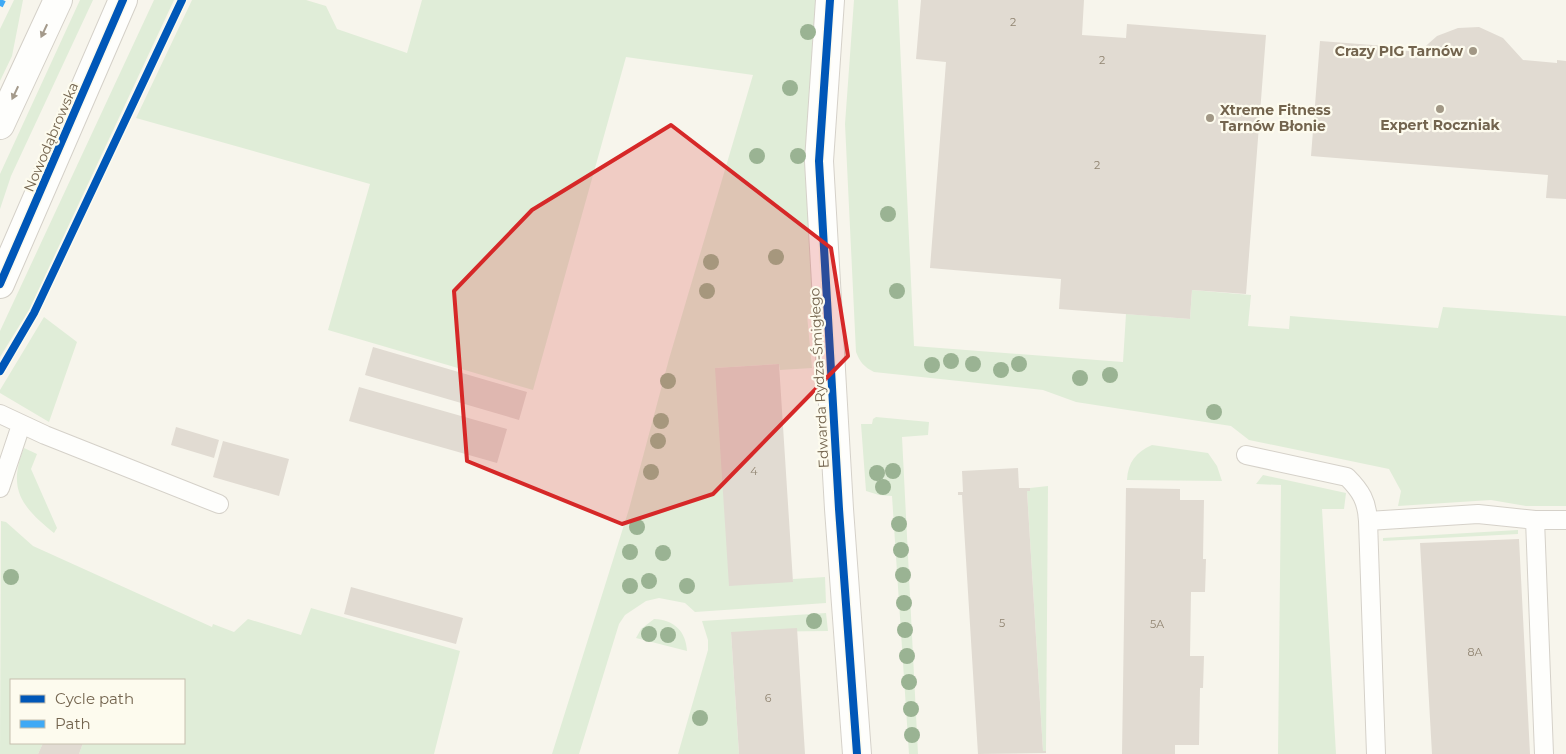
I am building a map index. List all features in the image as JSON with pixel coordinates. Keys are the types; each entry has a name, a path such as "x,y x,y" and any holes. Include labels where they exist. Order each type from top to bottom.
{"street":[{"path":"0,125 58,0"},
{"name":"Nowodąbrowska","path":"0,284 123,0"},
{"name":"Edwarda Rydza-Śmigłego","path":"830,0 819,162 839,509 857,754"}],"lane":[{"path":"0,414 22,425 219,504"},
{"path":"0,488 22,425"},
{"path":"1246,455 1347,477 1360,489 1367,505 1376,754"},
{"path":"1368,521 1478,514 1535,520 1566,520"},
{"path":"1535,520 1544,754"}],"highlighted area":[{"path":"671,125 831,248 848,356 713,494 622,524 467,461 454,291 532,210"}],"green space":[{"path":"14,0 23,0 12,56 0,81 0,29"},
{"path":"80,0 93,0 11,176 0,209 0,174"},
{"path":"154,0 174,0 29,310 0,357 0,331"},
{"path":"192,0 306,0 326,6 337,29 407,53 422,0 817,0 818,312 807,315 812,368 780,370 779,364 715,368 793,582 793,579 825,577 826,603 695,612 685,603 659,598 646,601 625,615 619,624 579,754 552,754 629,509 669,359 753,75 626,57 533,390 328,330 370,184 136,118"},
{"path":"854,0 898,0 914,346 1123,362 1126,314 1190,319 1192,290 1251,295 1248,326 1289,329 1290,316 1438,328 1443,307 1566,316 1566,506 1526,506 1491,500 1398,506 1401,491 1389,469 1249,440 1231,426 1076,402 1043,390 874,372 868,368 856,352 845,124"},
{"path":"44,317 77,342 49,422 0,393 0,390"},
{"path":"876,417 929,422 928,435 902,437 918,754 909,754 892,496 866,491 861,424 872,424 873,419"},
{"path":"1152,445 1208,453 1217,466 1222,481 1127,480 1129,468 1134,458 1141,451"},
{"path":"24,448 37,454 31,469 57,528 54,533 33,515 21,497 17,475"},
{"path":"1263,475 1346,493 1344,509 1322,509 1336,754 1278,754 1281,485 1256,484"},
{"path":"1048,486 1046,751 1043,751 1027,491 1030,491 1030,488"},
{"path":"1,521 6,522 33,546 212,627 213,624 234,632 248,619 301,635 311,608 460,651 434,754 79,754 83,744 185,744 185,679 10,679 10,744 43,744 38,754 0,754"},
{"path":"1518,530 1518,534 1383,541 1383,538"},
{"path":"826,613 828,631 731,632 739,754 678,754 708,650 708,640 702,621"},
{"path":"654,619 673,624 678,628 684,638 687,651 636,638 641,629"}],"building":[{"path":"921,0 1084,0 1082,35 1126,38 1127,24 1266,35 1246,294 1192,290 1190,319 1059,309 1061,279 930,268 946,62 916,59"},
{"name":"Expert Roczniak","path":"1479,27 1503,38 1523,60 1557,63 1557,60 1566,61 1566,199 1546,198 1548,175 1311,156 1320,41 1386,46 1386,49 1419,52 1437,36 1458,28"},
{"path":"373,347 527,392 519,420 365,375"},
{"path":"779,364 793,582 729,586 715,368"},
{"path":"359,387 507,429 497,463 349,421"},
{"path":"176,427 219,440 214,458 171,445"},
{"path":"223,441 289,459 279,496 213,477"},
{"path":"1018,468 1019,488 1030,488 1030,491 1027,491 1043,751 1046,751 1046,753 978,754 962,495 958,495 958,492 963,492 962,471"},
{"path":"1126,488 1180,489 1180,500 1204,500 1203,559 1206,559 1205,592 1191,592 1190,656 1204,656 1203,688 1200,688 1199,745 1175,745 1175,754 1122,754"},
{"path":"1519,539 1530,754 1432,754 1420,543"},
{"path":"351,587 463,618 456,644 344,614"},
{"path":"797,628 805,754 739,754 731,632"},
{"path":"43,744 83,744 79,754 38,754"}],"marked path":[{"path":"0,6 3,0"}],"cycle path":[{"path":"0,284 123,0"},
{"path":"0,371 34,313 182,0"},
{"path":"830,0 819,161 839,509 857,754"}],"place":[{"name":"Crazy PIG Tarnów","path":"1473,51"},
{"name":"Expert Roczniak","path":"1440,109"},
{"name":"Xtreme Fitness Tarnów Błonie","path":"1210,118"}]}
